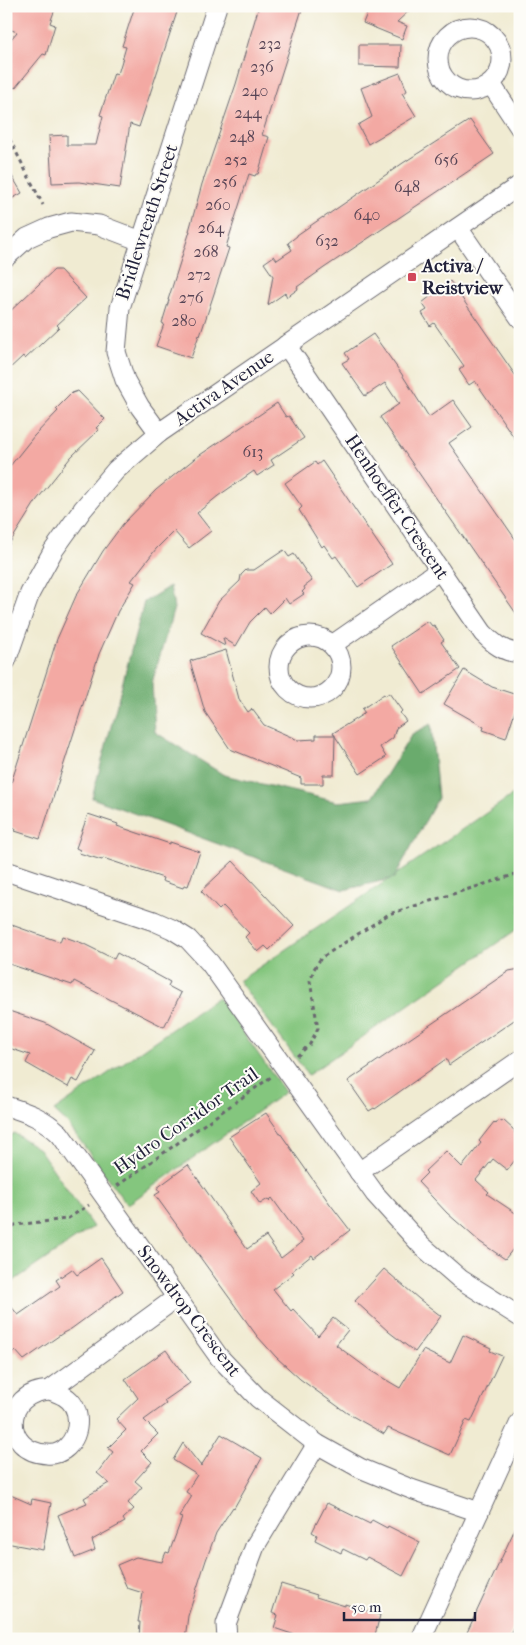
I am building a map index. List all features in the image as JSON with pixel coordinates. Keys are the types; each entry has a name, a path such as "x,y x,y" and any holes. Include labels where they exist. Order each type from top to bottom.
{"street":[{"name":"Bridlewreath Street","path":"159,433 140,407 125,380 116,352 120,308 217,6"},
{"path":"491,84 520,128"},
{"name":"Activa Avenue","path":"6,661 30,593 53,551 83,509 116,470 159,433 520,185"},
{"path":"6,257 27,238 49,228 71,222 98,225 141,241"},
{"path":"458,228 520,318"},
{"name":"Henhoeffer Crescent","path":"286,345 483,633 497,646 507,651 520,653"},
{"path":"332,645 440,570"},
{"path":"6,871 154,921 188,940 210,963 375,1194 422,1246 460,1279 520,1317"},
{"path":"359,1172 520,1060"},
{"name":"Snowdrop Crescent","path":"6,1106 47,1122 60,1134 220,1357 258,1398 317,1444 360,1468 411,1490 479,1512"},
{"path":"50,1390 176,1298"},
{"path":"421,1639 520,1422"},
{"path":"227,1639 226,1624 255,1546 317,1444"}],"path":[{"path":"6,132 43,205"},
{"path":"295,1058 310,1044 318,1028 310,981 314,969 321,958 389,914 520,873"},
{"name":"Hydro Corridor Trail","path":"114,1188 273,1076"},
{"path":"6,1231 15,1224 68,1219 92,1203"}],"green space":[{"path":"170,586 174,608 152,683 155,732 224,775 338,802 372,798 412,734 431,724 438,798 394,878 344,890 92,798 144,602"},
{"path":"520,790 520,927 308,1075 239,981"},
{"path":"218,997 285,1092 127,1205 68,1124 54,1111"},
{"path":"14,1133 39,1149 93,1227 6,1286 6,1139"}],"building":[{"path":"13,6 56,6 50,23 55,25 46,55 43,54 15,88 6,82 6,45 17,32 6,28"},
{"path":"135,6 179,6 139,127 130,124 120,188 79,182 52,183 49,136 67,135 67,145 96,145 103,116 100,115 114,73 118,74 126,47 122,46"},
{"path":"259,6 303,6 262,135 269,137 258,174 255,176 249,174 226,247 229,248 191,358 156,346 164,324 162,323 168,300 190,231 202,184 236,84"},
{"path":"370,6 414,6 397,22 407,26 402,39 363,23"},
{"path":"359,45 401,45 400,67 359,66"},
{"path":"400,73 407,91 402,93 416,116 368,144 358,125 372,117 361,88"},
{"path":"470,120 494,154 324,268 297,287 298,289 287,297 285,293 268,305 273,276 264,263 274,256 277,260 292,250 288,243 297,235"},
{"path":"6,166 22,193 6,202"},
{"path":"54,270 60,270 86,298 25,359 23,356 6,372 6,315"},
{"path":"450,281 520,382 520,446 475,381 469,385 459,370 464,366 434,323 430,326 422,313 427,310 422,303"},
{"path":"373,334 429,417 453,400 472,427 449,443 520,546 520,619 380,417 399,404 385,383 365,396 342,363 349,359 345,353"},
{"path":"78,391 105,419 96,428 99,430 71,457 36,501 6,549 6,471 34,436 58,411 56,409 72,393"},
{"path":"277,403 286,417 289,416 304,438 271,460 274,465 257,476 254,471 197,513 211,531 189,548 174,531 156,549 131,581 135,583 118,611 99,654 40,839 6,826 6,799 57,639 76,596 103,551 123,524 156,490 194,459"},
{"path":"322,461 392,564 358,587 336,556 333,558 324,545 322,547 299,510 302,507 285,483 315,462 317,465"},
{"path":"284,550 289,557 294,554 312,581 304,587 305,589 302,592 304,594 289,604 285,598 270,613 265,607 250,622 236,646 223,638 225,646 201,633 219,601 240,581 241,575 246,570 254,570"},
{"path":"428,621 432,626 434,625 444,640 441,642 460,669 423,694 391,646"},
{"path":"226,650 239,699 248,712 252,709 264,725 298,740 316,739 316,735 335,735 334,775 323,775 323,784 301,784 301,778 230,749 205,712 190,661"},
{"path":"464,670 492,687 520,696 506,738 483,730 484,727 444,704"},
{"path":"389,693 402,711 400,713 406,721 396,728 393,738 380,747 386,757 360,774 333,733 365,713 362,709 384,694 385,696"},
{"path":"88,814 170,844 170,842 200,852 188,886 184,885 183,888 162,881 163,878 103,858 102,860 79,853 80,850 76,848"},
{"path":"233,861 294,926 269,950 265,946 258,952 245,937 249,933 223,906 219,910 201,891"},
{"path":"6,923 60,942 62,936 82,943 114,959 117,953 170,982 168,986 181,993 164,1027 74,981 72,985 6,963"},
{"path":"520,969 520,1016 449,1065 446,1059 375,1109 369,1111 348,1081 509,971"},
{"path":"6,1010 45,1023 95,1051 78,1082 72,1079 68,1087 26,1063 30,1055 6,1047"},
{"path":"266,1113 350,1230 314,1258 312,1255 292,1271 294,1273 273,1289 291,1311 293,1309 318,1336 333,1318 348,1330 336,1345 371,1371 400,1388 423,1350 450,1363 463,1335 491,1348 490,1351 502,1356 471,1422 466,1420 450,1455 388,1428 384,1434 347,1413 300,1379 257,1336 155,1195 160,1192 157,1188 188,1165 247,1249 266,1236 281,1258 303,1241 272,1198 260,1204 251,1191 261,1183 229,1137"},
{"path":"499,1120 502,1122 503,1120 520,1136 520,1154 507,1170 493,1159 476,1180 489,1192 487,1194 520,1216 520,1243 505,1259 480,1242 447,1213 418,1182 427,1173 425,1171 446,1151 462,1167 481,1143 479,1141 494,1122 496,1124"},
{"path":"101,1258 123,1291 24,1360 15,1350 6,1360 6,1300 18,1315 60,1286 56,1280 72,1269 77,1275"},
{"path":"384,1269 441,1316 415,1352 389,1332 355,1301"},
{"path":"166,1350 190,1383 164,1401 166,1404 144,1420 158,1434 141,1451 152,1462 135,1481 142,1487 128,1503 134,1509 123,1519 125,1522 92,1540 95,1550 75,1558 58,1515 87,1503 84,1498 109,1483 97,1473 113,1452 108,1448 126,1430 116,1419 138,1398 125,1379"},
{"path":"221,1434 262,1458 234,1508 216,1533 188,1616 185,1639 139,1639 140,1622 138,1622 143,1593 127,1588 117,1565 136,1557 162,1562 166,1552 169,1553 182,1518 179,1517 192,1496 186,1492 197,1475 173,1460 183,1443 201,1466"},
{"path":"6,1493 31,1504 32,1499 51,1503 43,1550 6,1543"},
{"path":"327,1503 370,1524 372,1520 420,1542 403,1576 367,1557 365,1560 343,1549 341,1553 315,1540 317,1535 312,1532"},
{"path":"520,1518 520,1629 514,1626 508,1639 464,1639"},
{"path":"281,1584 317,1595 316,1597 380,1615 374,1639 307,1639 274,1628 278,1615 272,1613"}],"place":[{"name":"Activa / Reistview","path":"412,277"}]}
